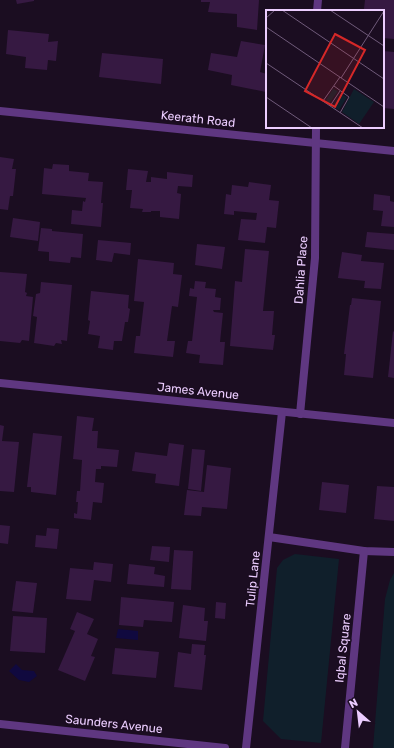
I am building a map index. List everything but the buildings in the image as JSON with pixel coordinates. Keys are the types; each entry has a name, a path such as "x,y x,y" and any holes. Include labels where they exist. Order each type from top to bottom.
{"street":[{"path":"317,10 318,0"},
{"name":"Keerath Road","path":"0,111 394,151"},
{"name":"Dahlia Place","path":"300,414 315,258 316,128"},
{"name":"James Avenue","path":"0,383 394,423"},
{"name":"Tulip Lane","path":"246,748 282,412"},
{"path":"269,537 364,551 394,552"},
{"name":"Iqbal Square","path":"345,748 364,551"},
{"name":"Saunders Avenue","path":"0,724 226,748"}],"shaded area":[{"path":"295,554 339,559 321,743 281,739 263,721 277,568 283,560"},
{"path":"394,573 394,748 373,748 385,599 390,580"},
{"path":"118,629 138,631 138,640 116,638"},
{"path":"16,664 22,670 34,671 37,676 29,682 19,680 9,671"}]}
